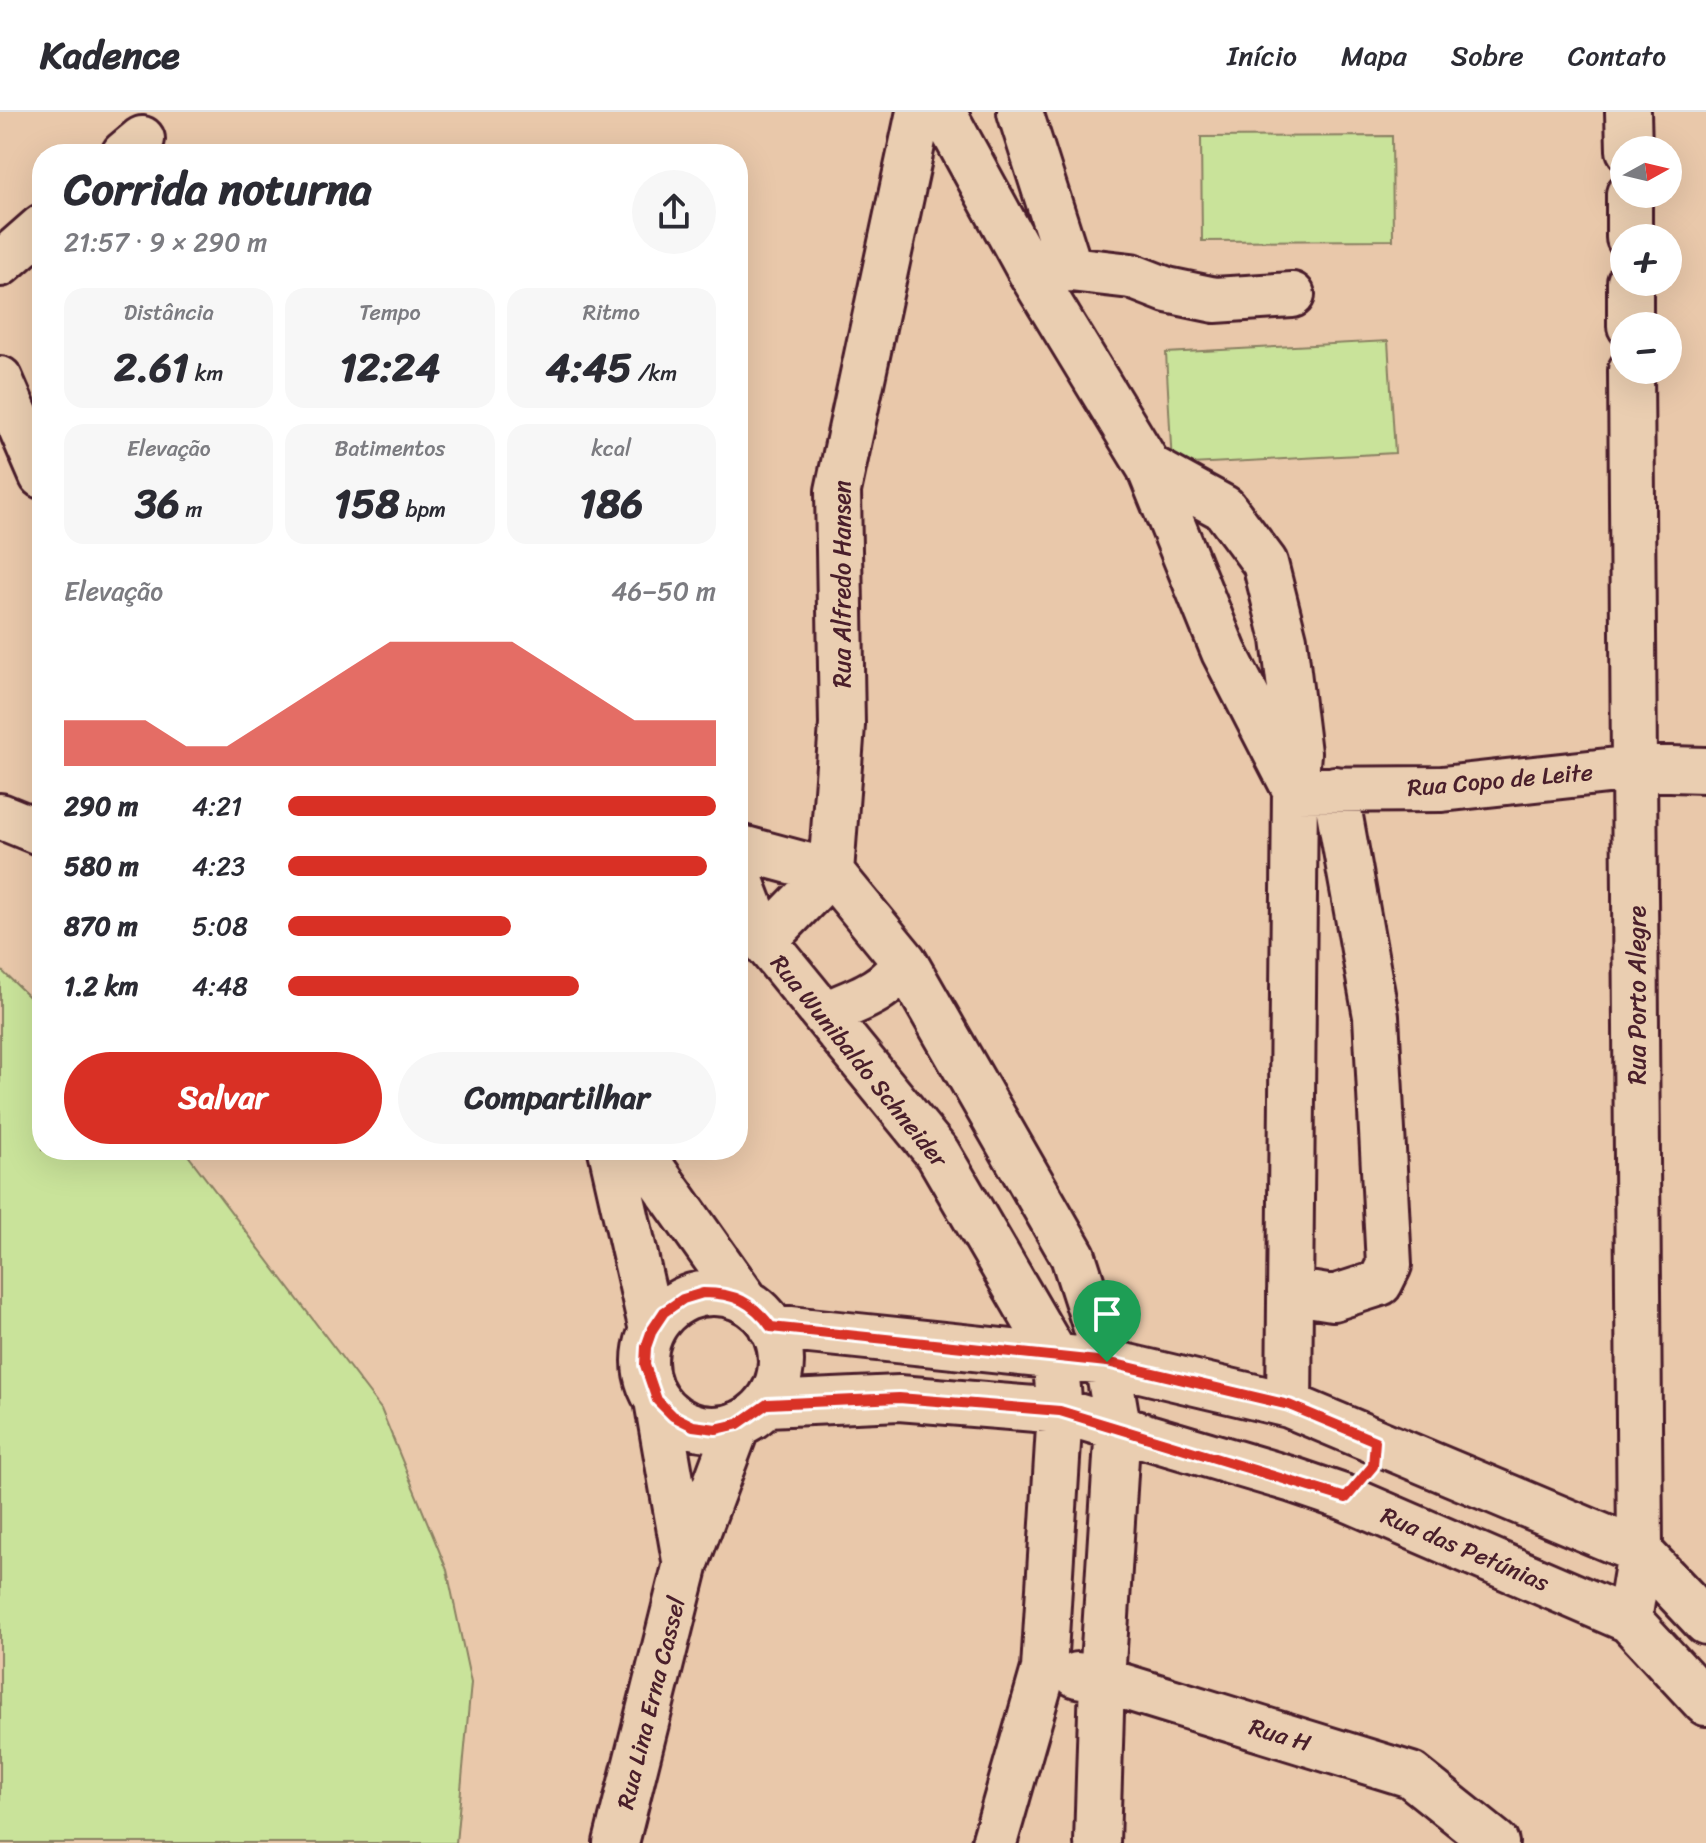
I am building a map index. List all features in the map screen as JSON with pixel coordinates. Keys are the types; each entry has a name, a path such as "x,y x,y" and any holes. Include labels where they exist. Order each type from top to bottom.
{"street":[{"name":"Rua Alfredo Hansen","path":"831,872 842,725 838,491 919,112"},
{"path":"943,112 1051,271 1149,467 1224,652 1315,790 1290,1291 1289,1405"},
{"path":"1020,112 1051,271"},
{"path":"1628,112 1629,136"},
{"path":"0,264 32,236"},
{"path":"1051,271 1131,276 1167,290 1215,300 1292,295"},
{"path":"0,379 32,453"},
{"name":"Rua Porto Alegre","path":"1629,1620 1640,1552 1631,384"},
{"path":"1149,467 1224,508 1265,563 1284,639 1298,753 1315,790 1376,1016 1389,1265 1380,1283 1333,1298 1290,1291"},
{"name":"Rua Copo de Leite","path":"1315,790 1442,789 1635,768 1706,770"},
{"path":"0,816 32,829"},
{"path":"748,850 831,872 904,961 1073,1256 1107,1362 1118,1426 1102,1680 1097,1843"},
{"path":"764,941 831,872"},
{"name":"Rua Wunibaldo Schneider","path":"748,899 764,941 938,1154 1055,1355 1060,1411 1044,1669 994,1843"},
{"path":"824,1014 878,992 897,976 904,961"},
{"path":"613,1160 652,1330"},
{"path":"646,1160 759,1314 779,1347 780,1369 752,1414 716,1429 693,1426 673,1416 657,1400"},
{"path":"686,1563 657,1400 645,1365 652,1330 664,1312 683,1299 703,1293 726,1293 759,1314 1107,1362 1289,1405 1640,1552 1706,1622"},
{"name":"Rua das Petúnias","path":"752,1414 899,1398 1060,1411 1118,1426 1346,1498 1629,1620 1706,1703"},
{"name":"Rua Lina Erna Cassel","path":"616,1843 686,1563 752,1414"},
{"path":"1346,1498 1373,1466 1375,1441"},
{"name":"Rua H","path":"1044,1669 1102,1680 1411,1775 1496,1843"}],"green space":[{"path":"1392,136 1393,240 1202,241 1201,137"},
{"path":"1388,341 1395,453 1172,465 1166,353"},
{"path":"0,969 32,999 32,1160 192,1160 381,1409 447,1570 471,1683 456,1843 0,1843"}],"route":[{"path":"703,1293 726,1293 746,1301 761,1312 771,1327 1107,1362 1289,1405 1375,1441 1373,1466 1362,1483 1346,1498 1118,1426 1060,1411 899,1398 767,1404 738,1424 716,1429 693,1426 673,1416 657,1400 645,1365 646,1347 652,1330 664,1312 683,1299 703,1293"}]}
